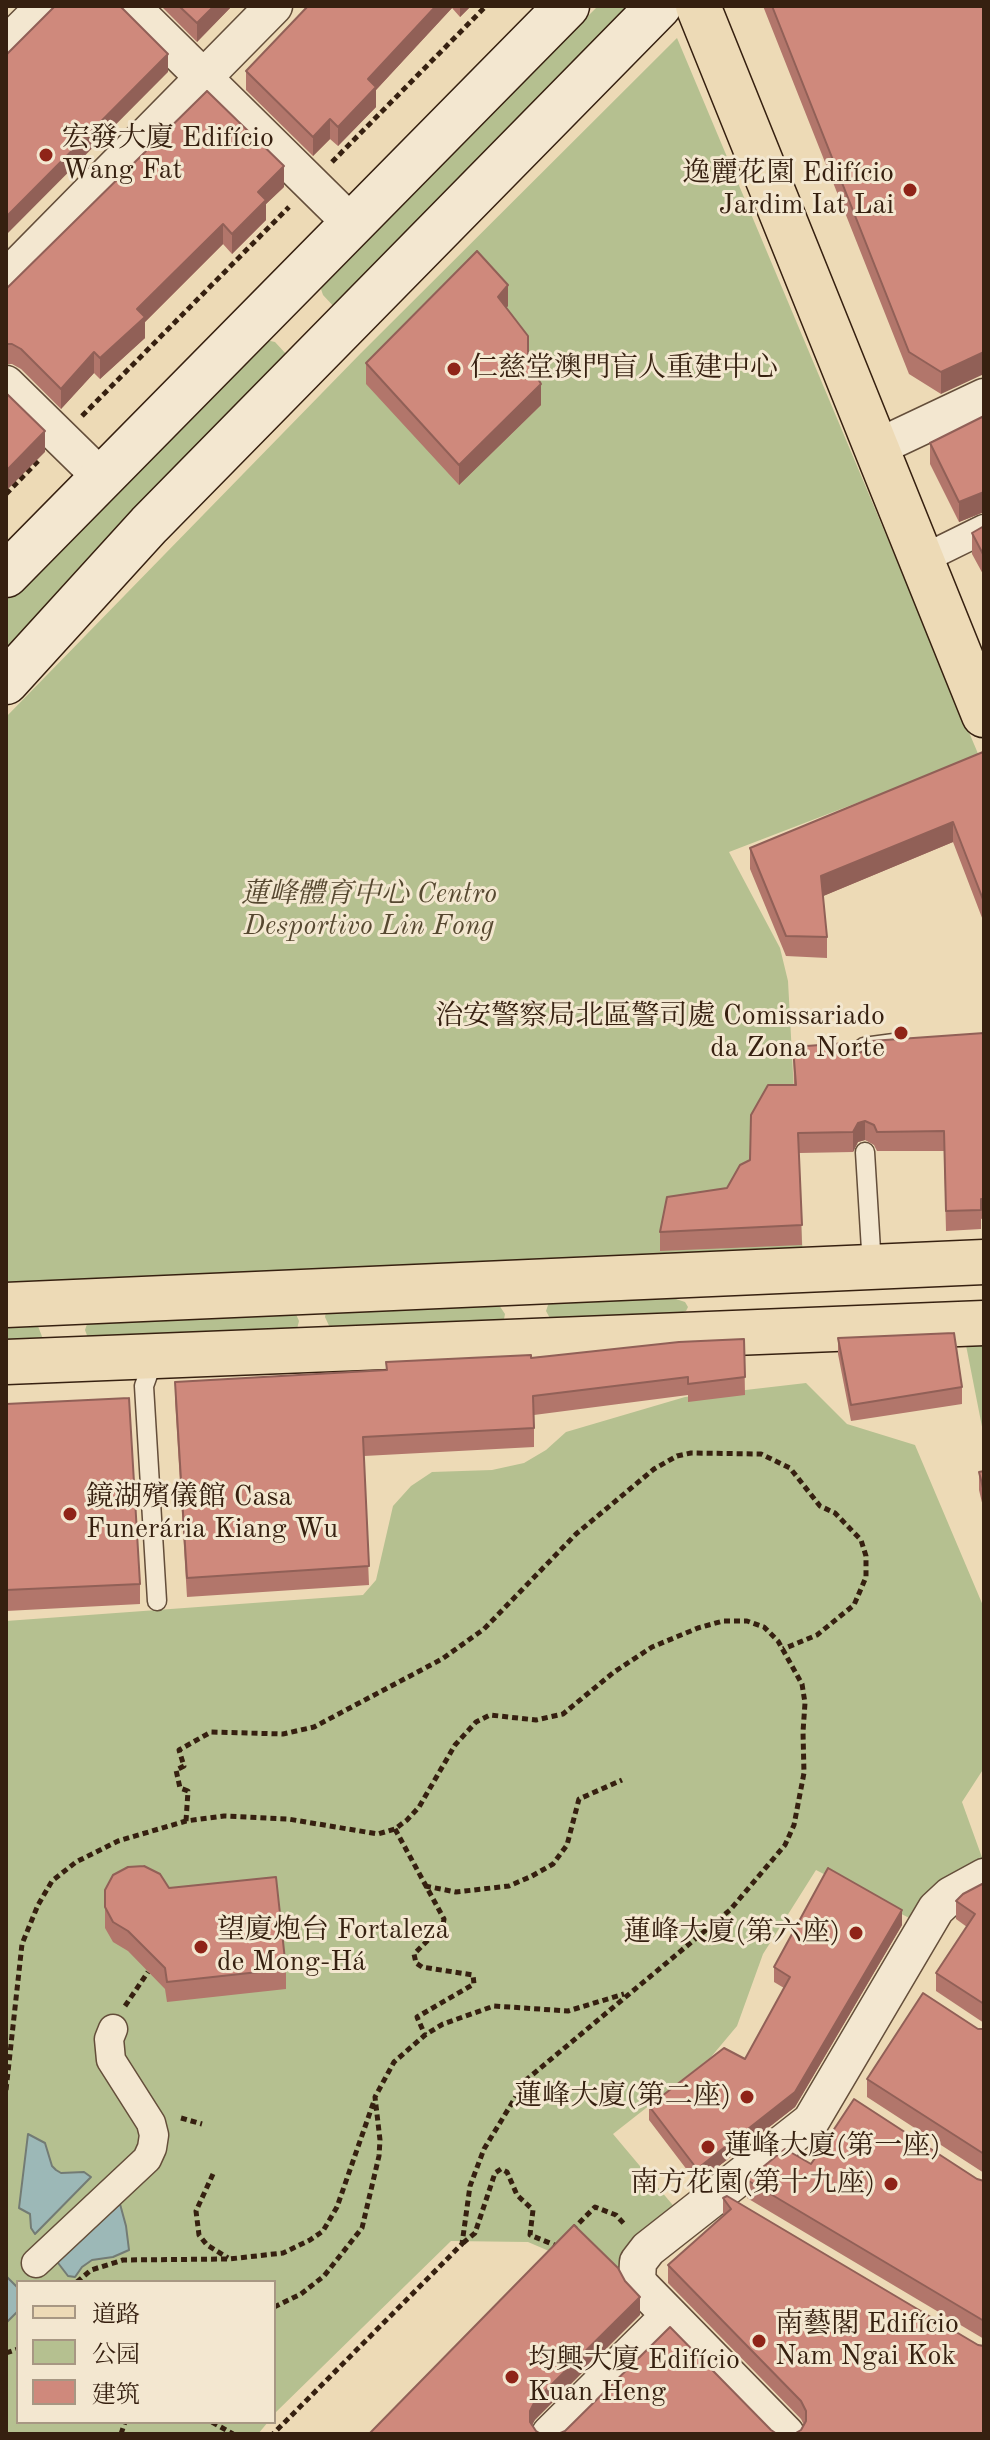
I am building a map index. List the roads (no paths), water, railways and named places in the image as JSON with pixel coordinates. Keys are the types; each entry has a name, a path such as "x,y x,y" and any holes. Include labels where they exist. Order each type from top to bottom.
{"main road":[{"path":"6,575 567,6"},
{"path":"6,682 149,525 659,6"},
{"path":"698,6 984,715"},
{"path":"253,324 281,333 291,344 301,371"},
{"path":"639,1337 850,1283 984,1262"},
{"path":"6,1305 633,1276 850,1283 984,1293"},
{"path":"509,1283 521,1297 526,1313 525,1329 513,1341"},
{"path":"297,1291 309,1302 315,1322 311,1340 301,1349"},
{"path":"76,1302 62,1317 61,1336 68,1351 82,1359"},
{"path":"6,1362 82,1359 157,1368 301,1349 984,1323"}],"street":[{"path":"6,45 45,6"},
{"path":"131,6 352,224"},
{"path":"6,278 274,6"},
{"path":"6,384 102,478"},
{"path":"876,448 984,397"},
{"path":"921,560 984,529"},
{"path":"786,2434 642,2287 642,2260 724,2198 811,2121 936,1909 951,1895 984,1877"},
{"path":"36,2263 147,2159 152,2148 154,2135 151,2123 111,2060 109,2039 113,2029"},
{"path":"550,2434 669,2316"}],"lane":[{"path":"859,1061 864,1047 908,1042"},
{"path":"850,1283 871,1250 865,1152"},
{"path":"123,1399 130,1396 157,1368"},
{"path":"157,1368 144,1386 157,1601"}],"water":[{"path":"28,2134 45,2143 56,2170 61,2173 84,2172 91,2177 35,2234 31,2228 30,2214 19,2208"},
{"path":"120,2204 129,2250 113,2257 92,2260 75,2277 68,2276 55,2259"},
{"path":"6,2276 16,2286 16,2313 6,2323"}],"place":[{"name":"宏發大廈 Edifício Wang Fat","path":"46,155"},
{"name":"逸麗花園 Edifício Jardim Iat Lai","path":"910,190"},
{"name":"仁慈堂澳門盲人重建中心","path":"454,369"},
{"name":"治安警察局北區警司處 Comissariado da Zona Norte","path":"901,1033"},
{"name":"鏡湖殯儀館 Casa Funerária Kiang Wu","path":"70,1514"},
{"name":"蓮峰大廈(第六座)","path":"856,1933"},
{"name":"望廈炮台 Fortaleza de Mong-Há","path":"201,1947"},
{"name":"蓮峰大廈(第二座)","path":"747,2097"},
{"name":"蓮峰大廈(第一座)","path":"708,2147"},
{"name":"南方花園(第十九座)","path":"891,2184"},
{"name":"南藝閣 Edifício Nam Ngai Kok","path":"759,2341"},
{"name":"均興大廈 Edifício Kuan Heng","path":"512,2377"}],"park label":[{"name":"蓮峰體育中心 Centro Desportivo Lin Fong","path":"369,911"}]}
